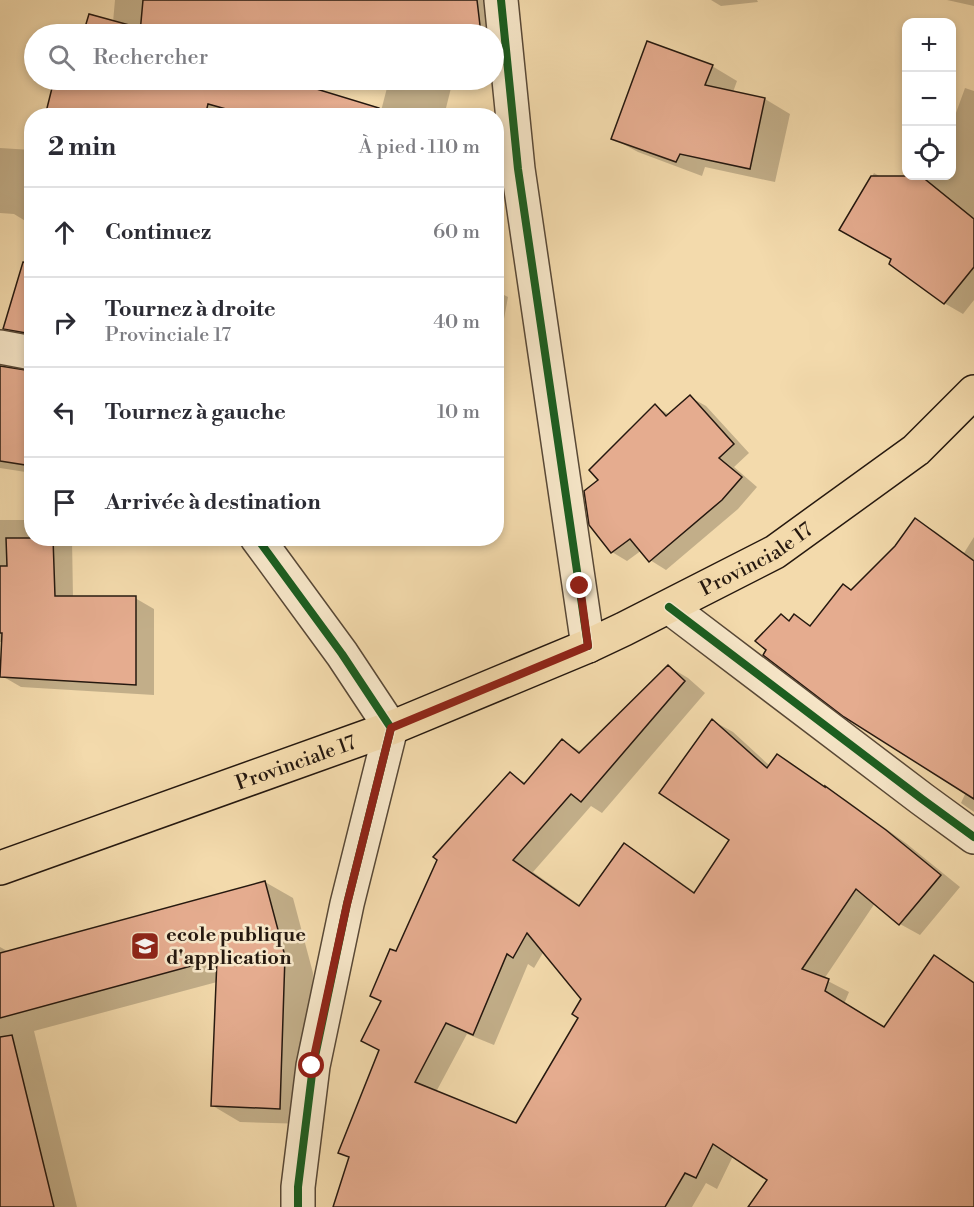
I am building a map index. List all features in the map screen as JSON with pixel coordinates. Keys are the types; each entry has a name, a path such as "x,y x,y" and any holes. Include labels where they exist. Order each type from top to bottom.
{"main road":[{"name":"Provinciale 17","path":"0,867 391,728 588,646 669,607 775,552 916,450 974,392"}],"street":[{"path":"501,0 503,24"},
{"path":"504,30 518,169 588,646"},
{"path":"0,346 24,351"},
{"path":"263,546 342,654 391,728 347,904 312,1066 298,1187 298,1207"},
{"path":"669,607 974,837"}],"building":[{"path":"143,0 477,0 480,24 141,24"},
{"path":"89,14 126,24 86,24"},
{"path":"647,41 713,65 705,85 765,98 750,169 680,154 676,162 611,139"},
{"path":"52,90 320,90 379,108 222,108 208,104 207,108 47,108"},
{"path":"871,176 902,176 902,180 926,180 974,219 974,267 944,304 889,264 891,259 839,230"},
{"path":"23,262 24,262 24,333 3,329"},
{"path":"0,366 24,370 24,465 0,461"},
{"path":"690,395 734,444 719,458 742,477 722,500 649,562 630,539 611,553 589,525 584,491 598,480 589,470 655,404 666,416"},
{"path":"915,518 974,561 974,799 844,717 763,655 766,650 755,641 781,614 789,621 794,614 810,626 843,584 851,590 895,546"},
{"path":"6,538 24,538 24,546 53,546 55,596 136,596 136,685 0,677 2,633 0,633 0,566 7,566"},
{"path":"668,665 685,681 581,802 571,794 513,860 579,906 624,843 694,893 729,840 659,793 712,719 767,768 777,754 886,830 941,875 899,925 856,889 802,969 829,979 825,991 884,1027 934,955 974,983 974,1207 748,1207 767,1180 713,1144 696,1178 685,1173 665,1207 333,1207 349,1157 338,1153 379,1050 361,1041 381,1001 370,996 390,949 396,951 437,860 433,857 510,772 524,784 562,739 579,753","holes":["527,933 581,999 572,1014 578,1018 516,1123 415,1082 446,1023 473,1035 507,954 513,958"]},
{"path":"265,881 285,956 280,1109 211,1106 217,959 0,1018 0,953"},
{"path":"12,1035 54,1207 0,1207 0,1037"}],"cycle path":[{"path":"501,0 503,24"},
{"path":"504,30 518,169 588,646"},
{"path":"263,546 342,654 391,728 347,904 313,1066 298,1187 298,1207"},
{"path":"669,607 974,837"}],"place":[{"name":"ecole publique d'application","path":"145,946"}],"route":[{"path":"312,1066 347,904 391,728 588,646 580,586"}]}
